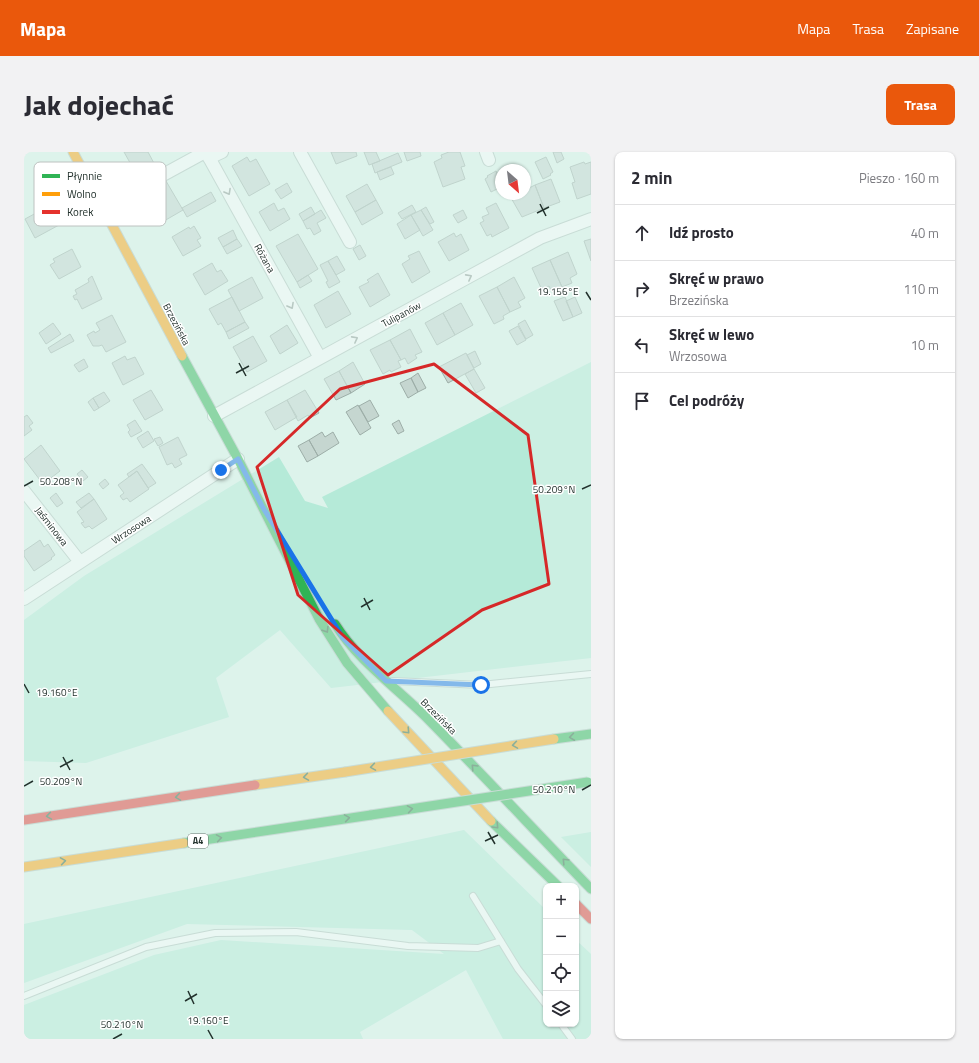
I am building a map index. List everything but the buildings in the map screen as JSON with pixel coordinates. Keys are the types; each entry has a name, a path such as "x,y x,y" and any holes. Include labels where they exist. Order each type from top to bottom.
{"main road":[{"name":"Brzezińska","path":"72,152 77,162"},
{"name":"Brzezińska","path":"112,226 262,506 313,595 320,619 347,663 404,729 502,832 555,883"},
{"name":"Brzezińska","path":"331,618 343,638 386,681 425,716 591,889"},
{"path":"24,820 591,734"},
{"name":"A4","path":"24,867 590,782"},
{"path":"579,907 591,919"}],"street":[{"path":"166,174 207,154 222,152"},
{"path":"300,152 350,242"},
{"name":"Różana","path":"207,154 320,358"},
{"name":"Tulipanów","path":"214,416 540,238 591,219"},
{"name":"Wrzosowa","path":"24,598 238,459"},
{"name":"Jaśminowa","path":"24,491 80,562"}],"lane":[{"path":"386,681 481,685 591,674"},
{"path":"473,896 518,969 543,1001"},
{"path":"24,996 146,947 215,933 296,932 408,946 478,948 501,941"},
{"path":"563,1027 572,1039"}],"highlighted area":[{"path":"434,364 528,435 549,584 482,610 388,675 298,595 257,467 340,389"}],"green space":[{"path":"591,362 591,658 331,688 280,630 216,678 229,717 86,763 24,761 24,620 84,576 279,457 305,501 328,508 322,497"},
{"path":"464,830 543,907 543,1027 579,1027 579,943 591,954 591,1039 503,1039 466,970 360,1032 363,1039 24,1039 24,1005 154,955 221,940 444,954 412,930 187,924 24,983 24,924"},
{"path":"591,832 591,867 561,837"}],"traffic: fast":[{"path":"182,356 238,459 319,619 347,663 388,711"},
{"path":"335,624 344,637 366,662 426,717 591,889"},
{"path":"554,739 591,734"},
{"path":"371,815 588,782"},
{"path":"184,843 371,815"},
{"path":"491,821 555,883"}],"traffic: slow":[{"path":"73,152 78,162"},
{"path":"113,226 182,356"},
{"path":"388,711 491,821"},
{"path":"345,772 554,739"},
{"path":"255,785 345,772"},
{"path":"24,867 184,843"}],"traffic: jam":[{"path":"24,820 255,785"},
{"path":"579,907 591,919"}],"route":[{"path":"221,470 238,459 262,506 343,638 386,681 481,685"}]}
